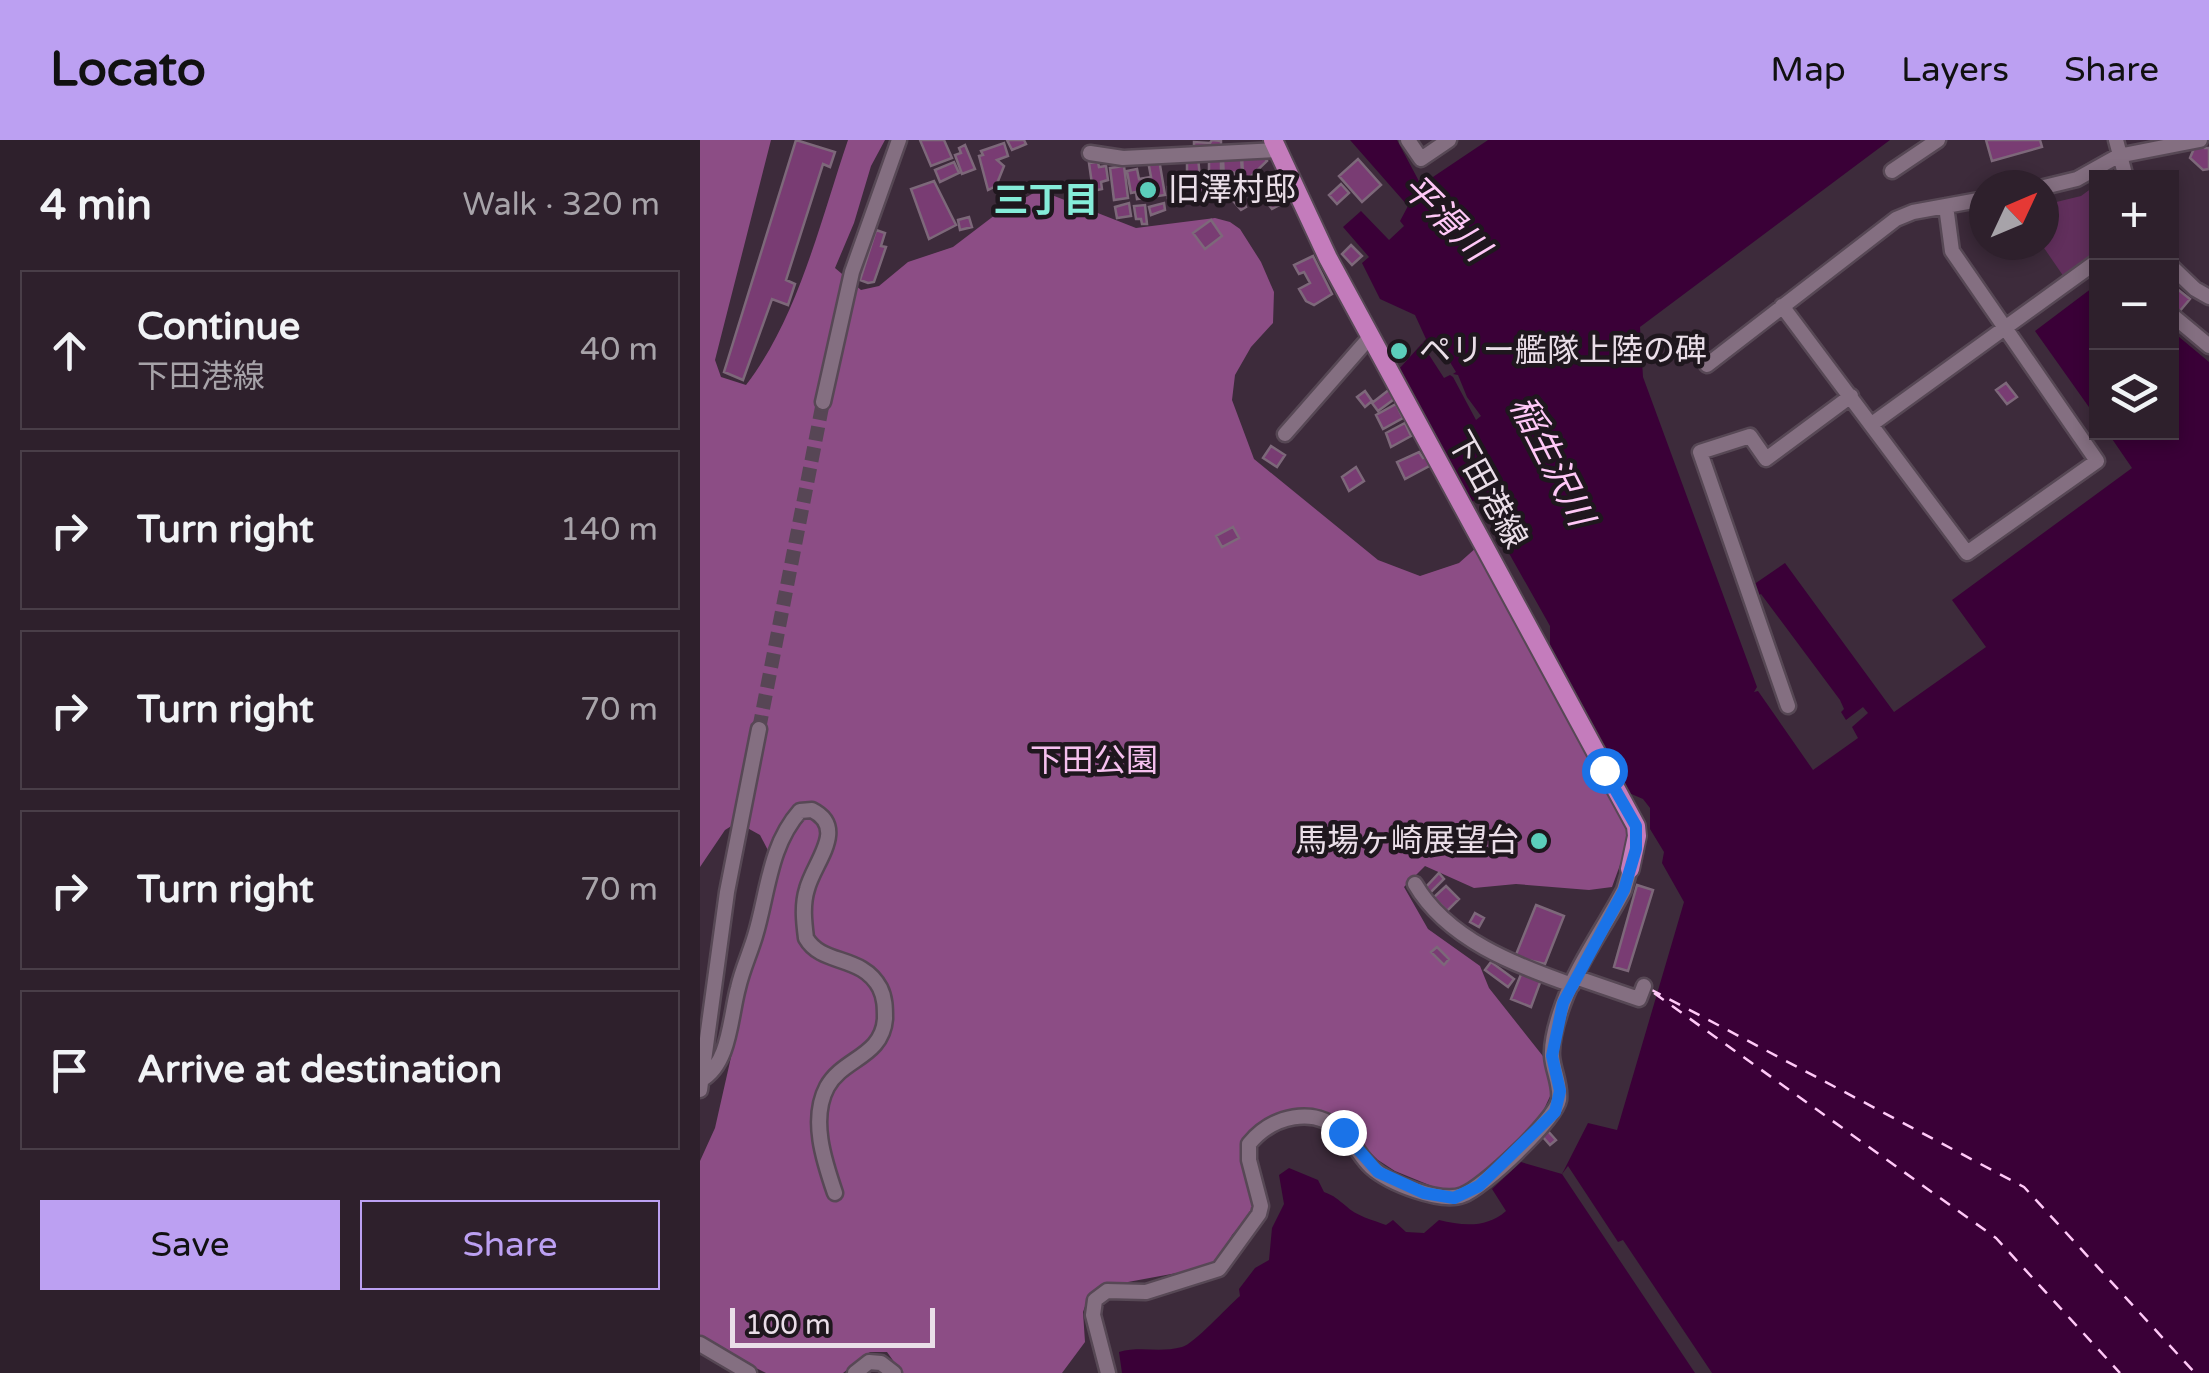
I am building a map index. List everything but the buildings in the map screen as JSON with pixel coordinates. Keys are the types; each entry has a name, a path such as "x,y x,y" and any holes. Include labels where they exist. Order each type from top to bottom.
{"main road":[{"name":"下田港線","path":"1274,144 1370,337 1636,826 1630,870"}],"street":[{"path":"823,402 852,272 899,140"},
{"path":"1408,140 1421,159 1449,140"},
{"path":"1892,171 1938,140"},
{"path":"2059,183 2076,179 2117,148 2200,140"},
{"path":"1090,153 1123,158 1170,145 1274,144"},
{"path":"1706,365 1896,219 1969,202"},
{"path":"1782,306 1967,553 2097,461 1952,250 1946,206"},
{"path":"1872,424 2089,267"},
{"path":"2179,274 2209,297"},
{"path":"2179,321 2209,346"},
{"path":"1285,434 1352,352 1370,337"},
{"path":"1788,706 1700,452 1750,436 1766,459 1851,396"},
{"path":"701,1085 728,892 759,728"},
{"path":"701,1085 713,1074 726,1041 777,846 800,811 812,810 830,828 829,839 807,885 806,938 820,953 858,964 879,985 885,1008 884,1028 878,1041 826,1088 820,1130 824,1160 835,1193"},
{"path":"1108,1373 1093,1315 1095,1300 1107,1292 1146,1292 1218,1269 1260,1214 1248,1144 1281,1120 1309,1116 1333,1125 1378,1172 1424,1193 1454,1198 1479,1186 1558,1105 1560,1091 1552,1056 1563,1003 1624,890 1630,870"},
{"path":"1414,884 1430,907 1506,960 1640,998 1644,986"},
{"path":"700,1344 749,1373"},
{"path":"856,1373 869,1362 881,1363 894,1373"}],"shaded area":[{"path":"2089,190 2089,259 2064,277 2052,260 2059,260 2059,201"}],"green space":[{"name":"下田公園","path":"700,140 771,140 715,360 721,377 746,385 780,330 806,267 848,140 885,140 871,166 835,268 861,290 879,286 908,262 953,247 995,215 1039,190 1136,228 1215,218 1230,222 1240,229 1261,262 1274,292 1273,323 1251,347 1235,375 1232,400 1254,459 1378,560 1420,576 1459,563 1477,547 1632,832 1612,887 1589,890 1516,884 1474,888 1425,866 1404,887 1428,929 1480,966 1489,988 1546,1060 1551,1094 1540,1118 1468,1186 1444,1191 1395,1171 1378,1160 1334,1117 1308,1110 1286,1110 1259,1125 1245,1142 1254,1210 1232,1235 1218,1261 1101,1287 1088,1298 1083,1312 1085,1342 1062,1373 902,1373 887,1352 870,1352 843,1373 766,1373 700,1340 700,1161 715,1128 748,982 768,915 774,862 760,835 742,825 733,825 725,830 700,867"}],"water":[{"path":"1350,140 1397,140 1421,185 1488,140 1890,140 1640,327 1643,377 1757,687 1754,692 1758,691 1813,770 1858,738 1852,727 1868,713 1863,707 1846,720 1840,700 1761,594 1757,596 1750,587 1785,563 1894,712 1986,647 1952,600 2132,468 2113,440 2179,440 2179,337 2209,362 2209,1373 1122,1373 1119,1352 1182,1347 1240,1296 1239,1289 1255,1268 1269,1260 1272,1228 1284,1204 1279,1175 1289,1168 1318,1180 1324,1192 1360,1215 1386,1225 1393,1220 1406,1232 1424,1233 1439,1220 1474,1224 1499,1217 1506,1211 1492,1189 1521,1162 1562,1174 1588,1123 1617,1130 1684,902 1662,863 1664,852 1650,829 1650,808 1643,799 1629,793 1591,729 1550,650 1550,626 1479,500 1469,502 1399,369 1426,339 1415,315 1380,299 1362,263 1369,257 1343,227 1361,211 1389,240 1404,226 1400,221 1408,206"},
{"path":"2089,290 2089,407 2035,331"}],"pier":[{"path":"1424,342 1431,351 1440,346 1481,416 1476,420 1453,377 1444,378"},
{"path":"1568,1166 1712,1373 1695,1373 1562,1174"}],"ferry route":[{"path":"1650,989 2024,1187 2195,1373"},
{"path":"1654,993 1996,1238 2120,1373"}],"tunnel":[{"path":"759,729 823,402"}],"place":[{"name":"旧澤村邸","path":"1148,190"},
{"name":"ペリー艦隊上陸の碑","path":"1399,351"},
{"name":"馬場ヶ崎展望台","path":"1539,841"}],"district":[{"name":"三丁目","path":"1046,201"}],"route":[{"path":"1343,1132 1378,1172 1424,1193 1454,1198 1479,1186 1555,1112 1560,1091 1553,1042 1563,1003 1624,890 1636,849 1636,826 1604,770"}],"water label":[{"name":"平滑川","path":"1445,218"},
{"name":"稲生沢川","path":"1551,461"}]}
